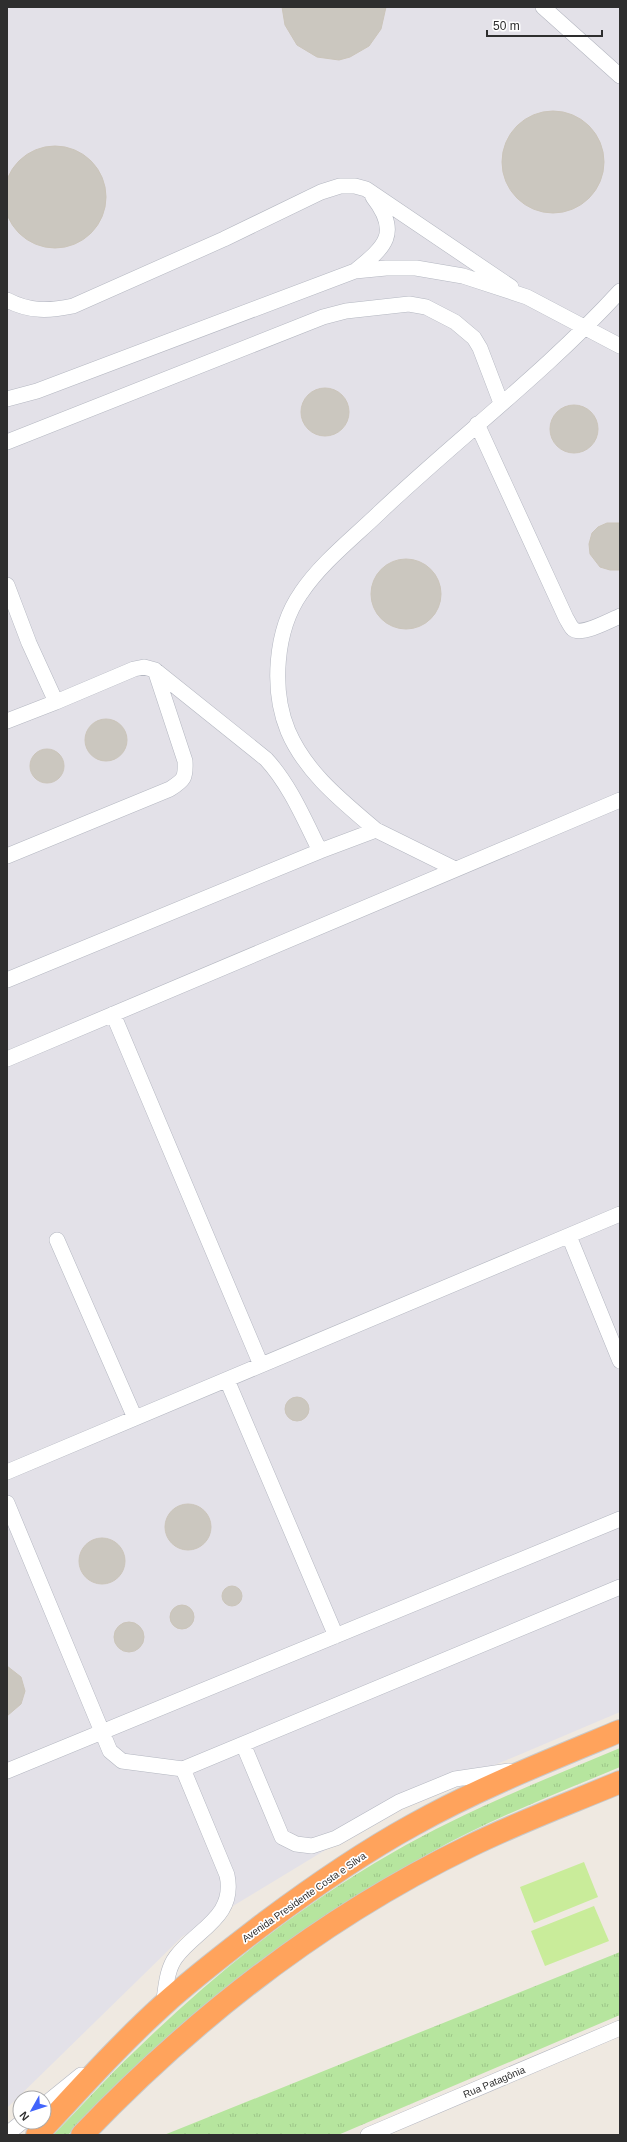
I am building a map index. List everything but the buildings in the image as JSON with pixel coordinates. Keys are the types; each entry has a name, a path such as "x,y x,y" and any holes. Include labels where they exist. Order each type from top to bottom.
{"highway":[{"name":"Avenida Presidente Costa e Silva","path":"37,2135 129,2037 163,2005 233,1947 308,1891 371,1850 454,1804 532,1768 620,1731"},
{"path":"82,2135 150,2068 205,2019 262,1973 320,1931 394,1886 471,1845 620,1782"}],"street":[{"path":"543,7 620,76"},
{"path":"7,300 33,309 49,311 73,306 224,239 321,192 340,186 355,186 366,190 526,297 620,346"},
{"path":"355,271 377,253 386,240 387,225 382,209 366,190"},
{"path":"7,399 37,391 355,271 416,268 463,276 526,297"},
{"path":"455,870 376,830 326,788 305,761 288,730 280,700 277,666 283,630 300,593 327,562 410,483 586,328 620,292"},
{"path":"7,442 323,317 346,311 409,304 426,307 455,322 474,338 480,348 501,403"},
{"path":"477,424 566,618 573,629 578,631 586,630 620,616"},
{"path":"7,585 29,643 56,702"},
{"path":"7,721 134,669 144,667 155,670 201,705 266,759 278,772 291,793 320,851"},
{"path":"7,856 170,789 182,781 186,774 185,761 155,670"},
{"path":"7,1059 620,800"},
{"path":"7,980 320,851 376,830"},
{"path":"113,1014 261,1365"},
{"path":"7,1472 620,1214"},
{"path":"569,1236 620,1361"},
{"path":"57,1240 135,1418"},
{"path":"227,1380 336,1636"},
{"path":"7,1503 110,1751 122,1761 183,1769 620,1587"},
{"path":"7,1771 620,1519"},
{"path":"243,1744 282,1837 296,1844 312,1846 336,1838 398,1802 455,1779 532,1768"},
{"path":"163,2005 169,1971 175,1958 222,1910 230,1888 227,1875 183,1769"},
{"name":"Rua Patagônia","path":"368,2135 620,2028"},
{"path":"52,2099 129,2037"}],"shaded area":[{"path":"7,7 620,7 620,1712 398,1806 182,1937 25,2090 12,2090 12,2103 7,2108"}],"green space":[{"path":"620,1748 620,1767 524,1807 476,1829 399,1870 309,1926 251,1968 179,2026 130,2072 68,2135 53,2135 125,2060 196,1995 258,1943 323,1896 392,1853 448,1823 504,1797"},
{"path":"584,1862 598,1897 534,1923 520,1887"},
{"path":"594,1906 609,1941 545,1966 531,1931"},
{"path":"620,1952 620,2015 338,2135 164,2135"}]}
